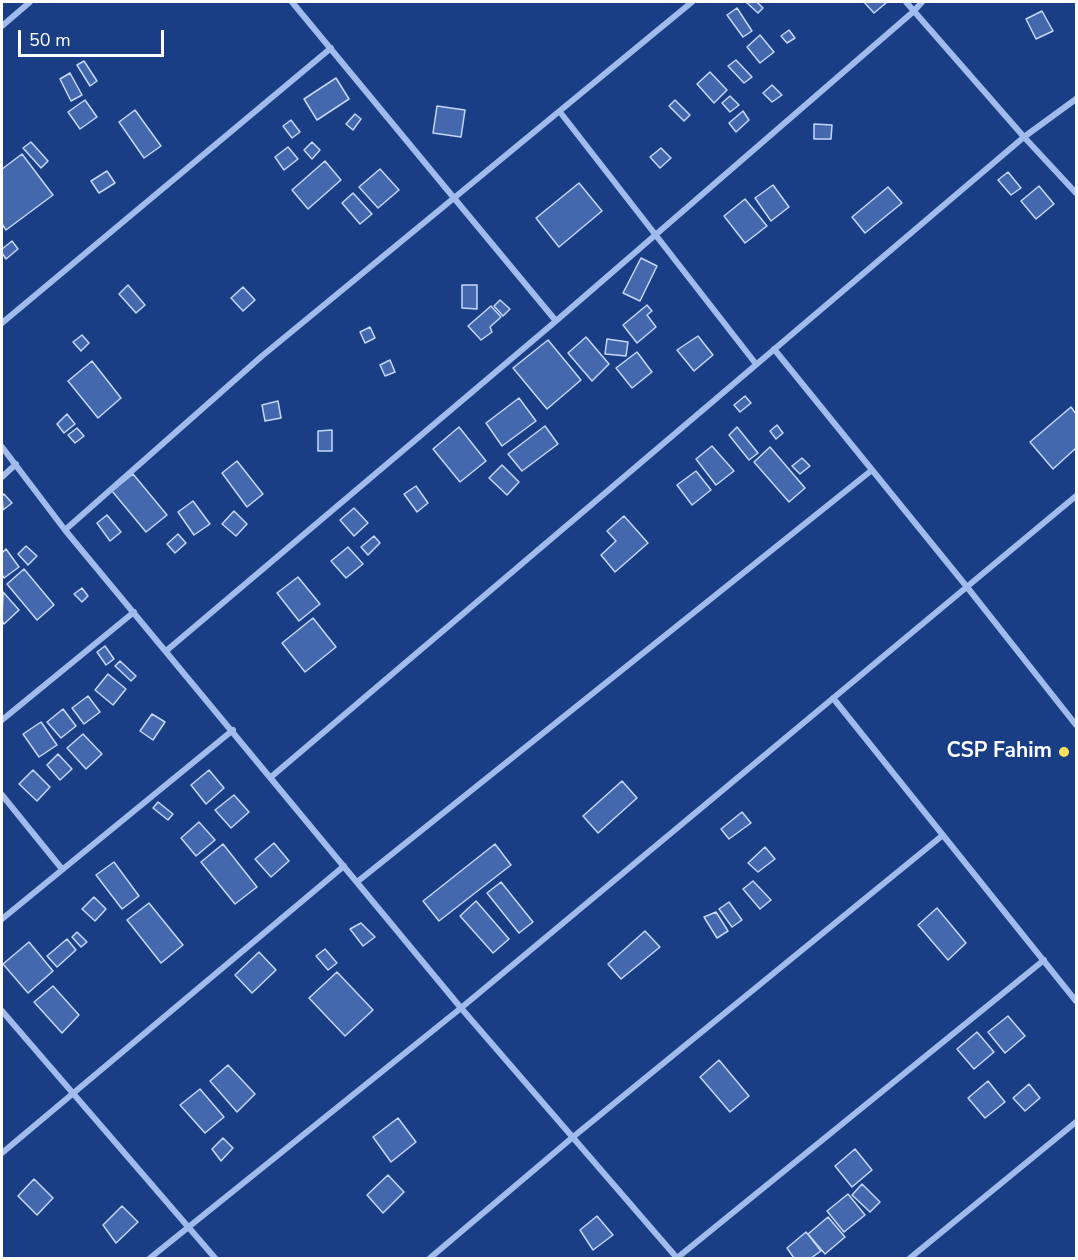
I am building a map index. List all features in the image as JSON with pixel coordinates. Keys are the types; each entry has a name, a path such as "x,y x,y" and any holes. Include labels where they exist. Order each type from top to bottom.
{"street":[{"path":"2,26 30,2"},
{"path":"292,2 556,321"},
{"path":"65,530 262,356 692,2"},
{"path":"906,2 1077,193"},
{"path":"166,651 556,321 922,2"},
{"path":"2,323 331,48"},
{"path":"271,777 1024,136 1077,99"},
{"path":"560,112 756,364"},
{"path":"774,349 1077,725"},
{"path":"2,447 65,530 461,1008 677,1258 1044,960"},
{"path":"2,477 16,464"},
{"path":"357,882 872,470"},
{"path":"150,1258 461,1008 1077,496"},
{"path":"2,720 134,612"},
{"path":"833,698 1077,1001"},
{"path":"1069,717 1077,711"},
{"path":"2,918 233,730"},
{"path":"2,795 62,869"},
{"path":"430,1258 573,1137 943,835"},
{"path":"2,1153 344,866"},
{"path":"2,1011 215,1258"},
{"path":"910,1258 1077,1122"}],"building":[{"path":"746,2 757,2 763,8 758,13"},
{"path":"864,2 885,2 886,3 874,13"},
{"path":"737,8 752,31 743,37 727,15"},
{"path":"1042,11 1053,31 1036,39 1026,19"},
{"path":"789,30 795,38 787,43 781,36"},
{"path":"760,35 774,52 760,63 747,47"},
{"path":"736,60 752,77 744,83 728,66"},
{"path":"84,61 97,81 90,86 77,65"},
{"path":"710,72 727,90 714,103 697,84"},
{"path":"70,73 82,95 71,101 60,79"},
{"path":"336,78 349,99 317,120 304,99"},
{"path":"772,85 782,95 772,102 763,93"},
{"path":"730,96 739,105 730,112 722,103"},
{"path":"85,100 97,117 80,129 68,112"},
{"path":"675,100 690,115 684,121 669,106"},
{"path":"437,106 465,110 461,137 433,133"},
{"path":"135,110 161,146 144,158 119,122"},
{"path":"743,111 749,120 736,132 729,123"},
{"path":"355,114 361,119 353,130 346,124"},
{"path":"291,120 300,132 292,138 283,126"},
{"path":"814,124 832,125 831,139 814,139"},
{"path":"31,142 48,161 41,168 23,148"},
{"path":"312,142 320,150 312,159 304,150"},
{"path":"288,147 298,159 284,170 275,157"},
{"path":"661,148 671,158 660,168 650,157"},
{"path":"22,154 53,195 6,230 2,224 2,169"},
{"path":"325,161 341,180 308,209 292,190"},
{"path":"380,169 399,190 378,208 359,187"},
{"path":"107,171 115,183 99,193 91,181"},
{"path":"1008,172 1021,188 1011,195 998,180"},
{"path":"579,183 602,211 559,247 536,218"},
{"path":"773,185 789,207 771,221 755,198"},
{"path":"1039,186 1054,204 1036,219 1021,201"},
{"path":"888,187 902,203 865,233 852,217"},
{"path":"353,193 372,214 360,224 342,203"},
{"path":"745,199 767,226 745,243 724,216"},
{"path":"12,241 18,249 6,259 2,249"},
{"path":"641,258 657,266 640,301 623,293"},
{"path":"128,285 145,305 136,313 119,294"},
{"path":"462,285 477,285 477,309 462,308"},
{"path":"243,287 255,300 243,311 231,298"},
{"path":"500,300 510,309 503,316 494,306"},
{"path":"647,305 652,311 647,315 656,327 637,343 623,325"},
{"path":"491,306 501,317 490,327 492,332 481,340 468,326"},
{"path":"370,327 375,338 365,343 360,332"},
{"path":"82,335 89,343 81,351 73,342"},
{"path":"698,336 713,355 694,371 677,350"},
{"path":"586,337 609,364 592,381 568,353"},
{"path":"607,339 628,342 626,356 605,354"},
{"path":"548,340 581,380 547,409 513,368"},
{"path":"637,352 652,372 632,388 616,368"},
{"path":"390,360 395,372 385,376 380,365"},
{"path":"92,361 121,398 98,418 68,381"},
{"path":"745,396 751,403 740,412 734,405"},
{"path":"519,398 536,421 502,446 486,423"},
{"path":"278,401 281,418 265,421 262,405"},
{"path":"1071,407 1076,414 1076,448 1053,469 1030,442"},
{"path":"67,414 75,424 64,433 57,424"},
{"path":"777,425 783,433 776,439 770,431"},
{"path":"545,426 558,444 522,471 508,454"},
{"path":"459,427 486,461 460,482 433,449"},
{"path":"737,427 758,453 749,460 729,435"},
{"path":"77,428 84,436 75,443 68,435"},
{"path":"332,430 332,451 318,451 318,431"},
{"path":"712,446 734,471 716,485 696,459"},
{"path":"770,447 805,488 789,502 754,462"},
{"path":"802,458 810,466 800,474 792,466"},
{"path":"237,461 263,494 247,507 222,473"},
{"path":"502,465 519,482 507,495 489,478"},
{"path":"696,471 711,490 692,505 677,485"},
{"path":"133,474 167,515 146,532 112,491"},
{"path":"416,486 428,503 417,512 404,494"},
{"path":"4,494 12,503 3,510 2,496"},
{"path":"193,501 210,524 194,535 178,512"},
{"path":"354,508 368,523 354,536 340,520"},
{"path":"234,511 247,524 236,536 222,524"},
{"path":"107,515 121,532 110,541 97,523"},
{"path":"624,516 648,543 615,572 601,555 616,541 607,531"},
{"path":"178,534 186,543 175,553 167,544"},
{"path":"374,536 380,543 368,555 361,547"},
{"path":"26,546 37,556 28,565 18,554"},
{"path":"348,547 363,564 346,578 331,561"},
{"path":"6,549 19,567 4,578 2,553"},
{"path":"24,569 54,605 37,620 7,584"},
{"path":"298,577 320,604 299,621 277,593"},
{"path":"82,588 88,596 82,602 74,594"},
{"path":"3,592 19,610 4,624 2,621"},
{"path":"313,618 336,647 305,672 282,643"},
{"path":"105,646 114,659 106,665 97,652"},
{"path":"120,661 136,676 131,681 115,666"},
{"path":"108,674 126,689 113,705 95,690"},
{"path":"88,696 100,712 84,724 72,708"},
{"path":"63,709 76,726 61,738 47,722"},
{"path":"152,714 165,722 153,740 140,731"},
{"path":"41,722 57,745 39,757 23,734"},
{"path":"83,734 102,754 86,769 67,748"},
{"path":"58,754 72,769 60,780 47,765"},
{"path":"33,770 50,787 37,801 19,784"},
{"path":"209,770 224,788 206,804 191,785"},
{"path":"622,781 637,798 598,833 583,816"},
{"path":"234,795 249,812 231,828 215,810"},
{"path":"158,802 173,814 168,820 153,808"},
{"path":"742,812 751,823 729,839 721,829"},
{"path":"199,822 215,840 196,856 181,838"},
{"path":"274,843 289,861 271,877 255,859"},
{"path":"223,844 257,887 235,904 201,862"},
{"path":"495,844 511,865 439,921 423,901"},
{"path":"765,847 775,859 758,872 748,863"},
{"path":"114,862 139,896 122,909 96,875"},
{"path":"753,881 771,900 760,909 743,889"},
{"path":"501,882 533,922 519,933 487,893"},
{"path":"94,897 106,909 95,921 82,909"},
{"path":"476,901 509,939 493,953 460,916"},
{"path":"729,902 742,920 732,927 719,909"},
{"path":"149,903 183,945 161,963 127,920"},
{"path":"937,908 966,943 948,960 918,925"},
{"path":"716,912 728,931 717,938 704,917"},
{"path":"361,923 375,937 363,946 350,929"},
{"path":"645,931 660,947 621,979 608,964"},
{"path":"77,932 87,942 81,947 72,937"},
{"path":"67,939 76,950 57,967 47,956"},
{"path":"29,942 53,971 28,993 3,964"},
{"path":"325,949 337,963 328,970 316,956"},
{"path":"259,952 276,970 252,993 235,975"},
{"path":"337,972 373,1010 345,1036 309,998"},
{"path":"53,986 79,1015 62,1033 34,1002"},
{"path":"1008,1016 1025,1036 1005,1053 988,1032"},
{"path":"977,1032 994,1052 974,1069 957,1049"},
{"path":"719,1060 749,1096 730,1112 700,1077"},
{"path":"228,1065 255,1094 237,1112 210,1081"},
{"path":"988,1081 1005,1102 985,1118 968,1098"},
{"path":"1029,1084 1040,1098 1025,1111 1013,1098"},
{"path":"200,1089 224,1117 205,1133 180,1105"},
{"path":"398,1118 416,1142 391,1162 373,1137"},
{"path":"223,1138 233,1148 221,1161 212,1149"},
{"path":"855,1149 872,1170 852,1187 835,1166"},
{"path":"388,1175 404,1192 383,1213 367,1195"},
{"path":"34,1179 53,1198 37,1215 18,1196"},
{"path":"862,1184 880,1202 870,1212 852,1195"},
{"path":"848,1194 865,1215 844,1232 827,1211"},
{"path":"122,1206 138,1222 116,1243 103,1225"},
{"path":"597,1216 613,1235 593,1250 580,1230"},
{"path":"828,1217 845,1237 825,1254 808,1234"},
{"path":"806,1232 821,1251 811,1258 794,1258 787,1248"}],"place":[{"name":"CSP Fahim","path":"1064,752"}]}
